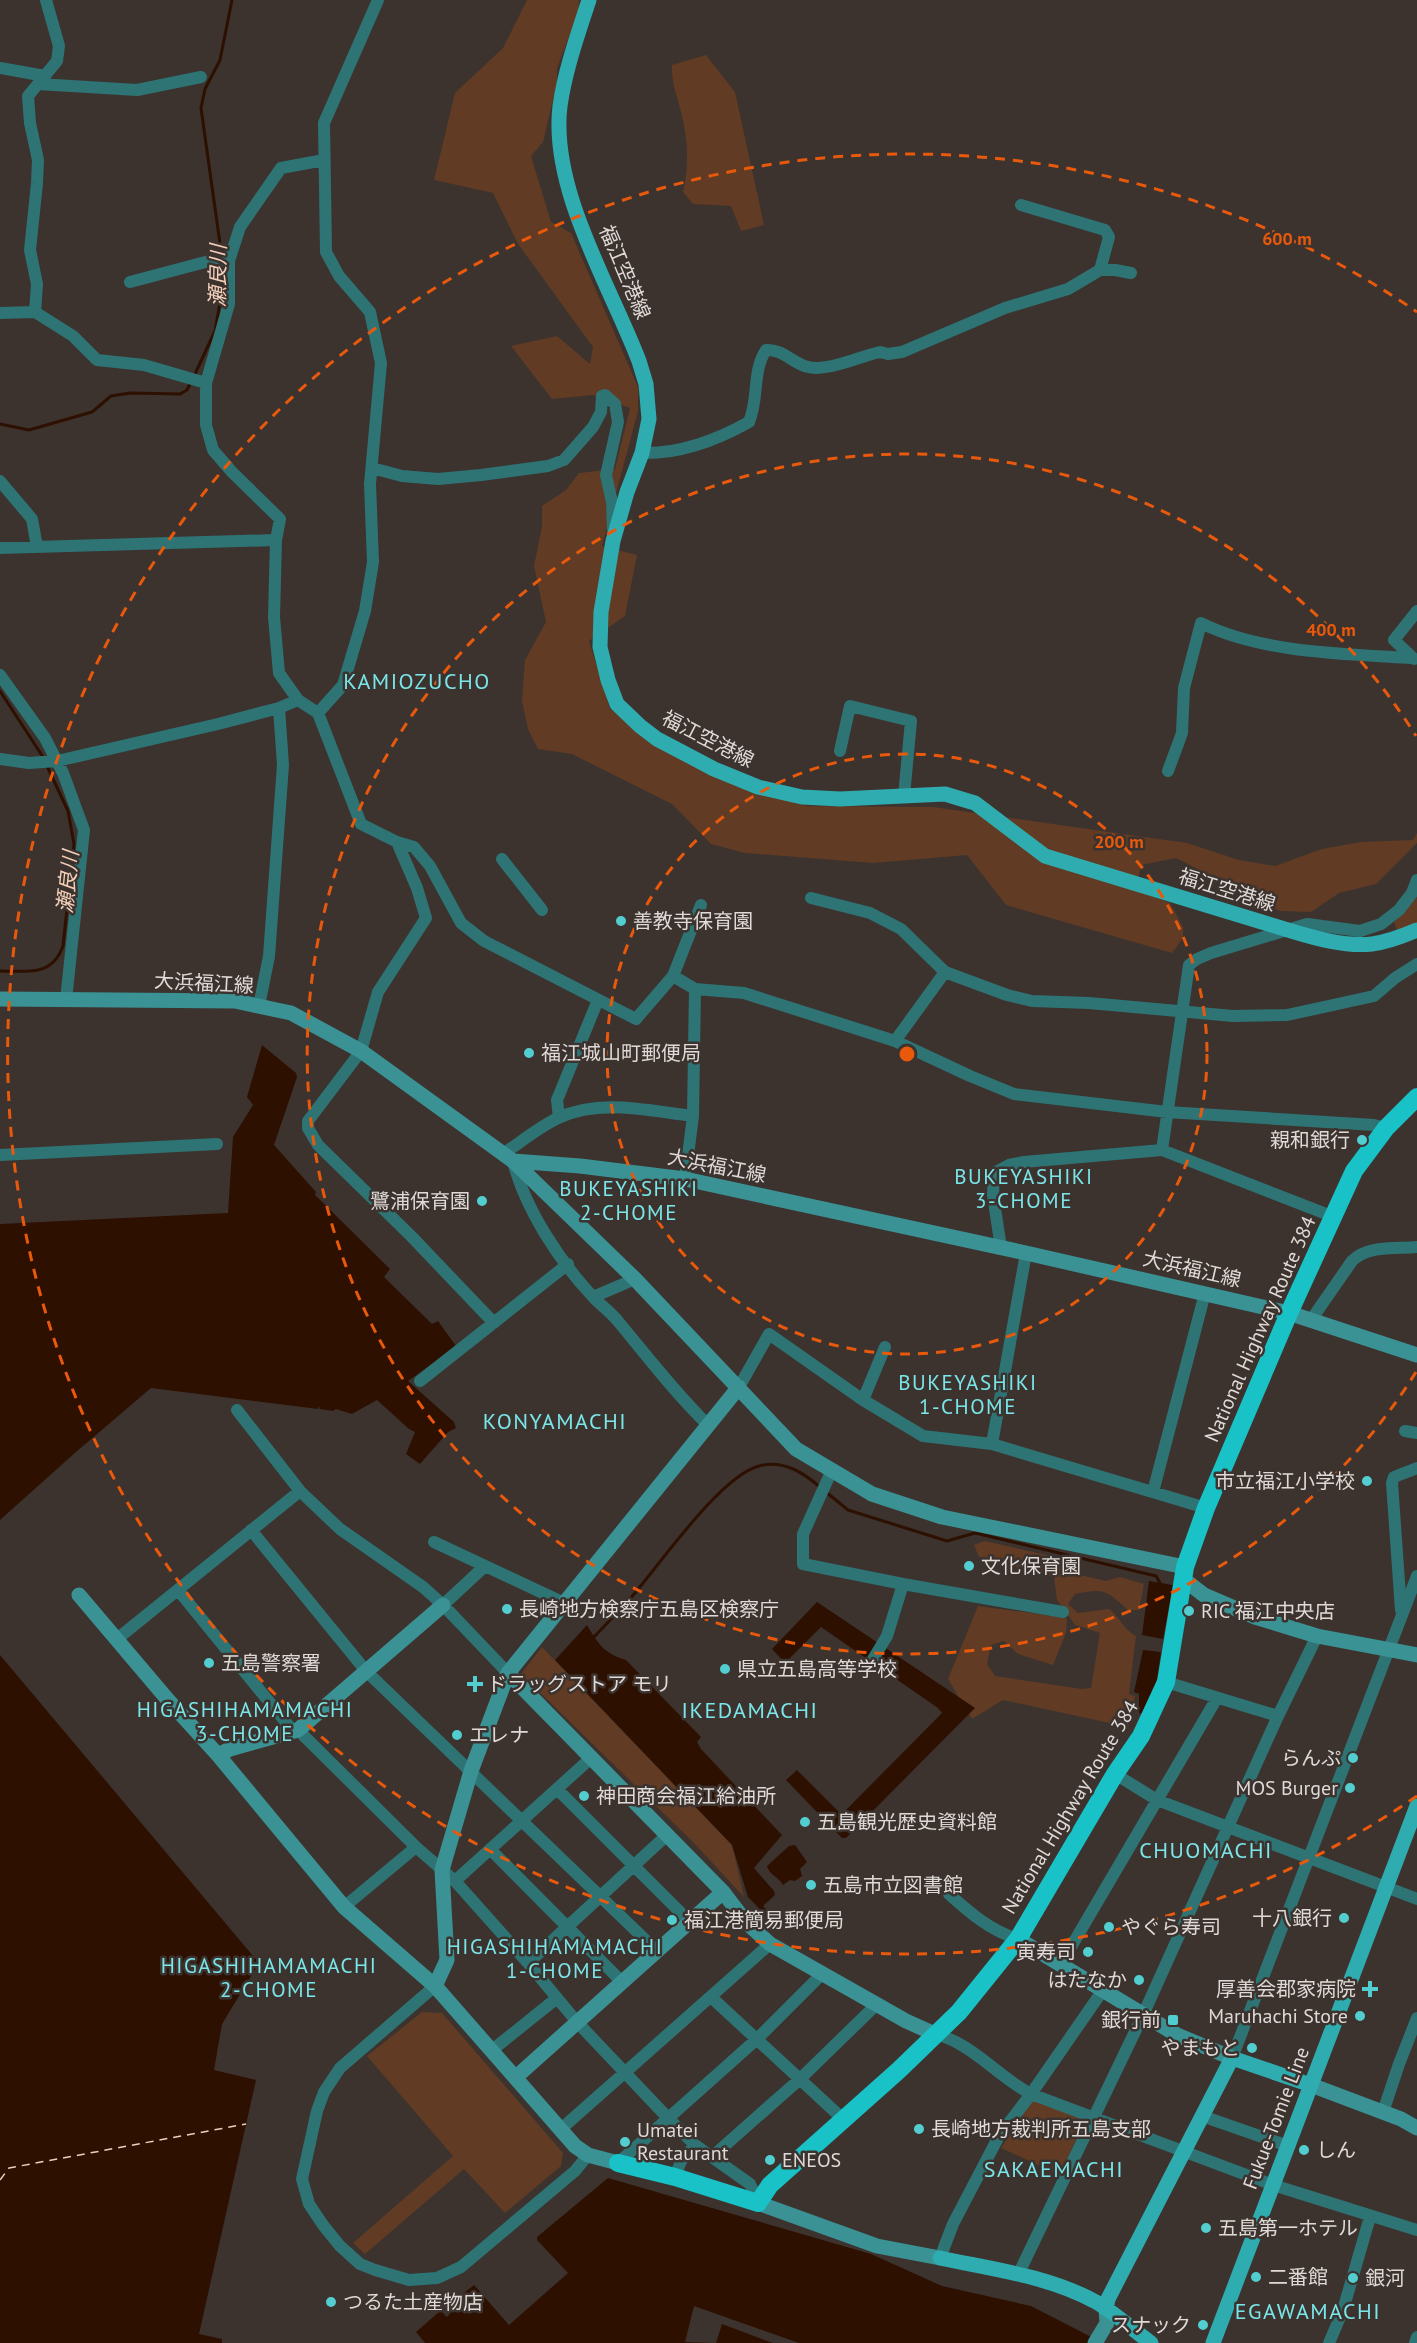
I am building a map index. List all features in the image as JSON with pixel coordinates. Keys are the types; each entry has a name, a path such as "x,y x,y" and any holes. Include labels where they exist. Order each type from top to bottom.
{"highway":[{"name":"National Highway Route 384","path":"758,2203 770,2185 899,2070 959,2012 1018,1939 1115,1774 1141,1736 1166,1682 1184,1572 1206,1508 1288,1312 1354,1171 1386,1128 1417,1097"},
{"path":"618,2163 675,2177 758,2203"}],"main road":[{"name":"福江空港線","path":"589,0 561,105 561,154 564,172 579,219 629,335 646,384 649,420 642,453 627,492 613,541 601,612 600,647 617,704 657,740 714,769 758,787 802,798 840,800 945,794 975,803 1046,856 1288,930 1321,939 1363,944 1382,941 1417,930"},
{"name":"Fukue-Tomie Line","path":"1213,2343 1417,1806"},
{"path":"1106,2309 1108,2299 1232,2058 1311,2085"},
{"path":"940,2258 1069,2289 1106,2309 1151,2343"}],"street":[{"path":"35,312 37,284 30,250 38,183 38,160 30,123 28,96 57,61 59,46 46,0"},
{"path":"318,713 343,685 365,611 374,562 370,484 381,363 370,312 339,276 326,252 324,123 378,0"},
{"path":"0,68 41,80 137,90 201,77"},
{"path":"324,160 281,168 240,227 229,261 229,304 206,383 206,425 213,450 280,519 276,540 274,617 279,673 298,700 318,713 361,824 414,848 430,866 461,923 484,941 636,1019 673,976 701,905"},
{"path":"1021,205 1105,230 1109,237 1101,270"},
{"path":"130,282 213,260 229,261"},
{"path":"642,453 656,454 691,448 749,422 753,414 756,378 766,350 780,351 807,367 819,368 880,352 888,354 902,352 1005,308 1068,289 1101,270 1131,273"},
{"path":"0,313 35,312 73,336 97,360 144,365 206,383"},
{"path":"372,468 402,476 438,479 548,466 564,460 593,427 601,412 602,396 605,395 615,404 618,422 606,475 612,502 613,541"},
{"path":"0,481 32,519 37,546"},
{"path":"0,548 132,546 276,540"},
{"path":"1415,660 1394,640 1417,611"},
{"path":"1168,771 1182,733 1184,688 1201,623 1218,632 1263,643 1415,660"},
{"path":"0,675 45,738 57,761 84,830 66,1000"},
{"path":"0,759 29,763 57,761 279,708 298,700"},
{"path":"840,751 850,706 911,721 904,796"},
{"path":"259,1006 269,956 283,765 279,708"},
{"path":"397,842 417,888 426,918 378,992 361,1051 308,1121 308,1128 318,1145 412,1237 494,1323"},
{"path":"502,859 542,910"},
{"path":"1162,1150 1189,965 1197,959 1246,941 1307,924 1360,931 1381,924 1399,910 1412,893 1417,880"},
{"path":"811,898 870,913 902,929 945,972 1032,1001 1089,1003 1233,1016 1287,1015 1374,996 1395,978 1417,964"},
{"path":"895,1041 945,972"},
{"path":"673,976 695,989 744,993 895,1041 1014,1094 1167,1112 1374,1125 1386,1128"},
{"path":"685,1179 693,1116 695,989"},
{"name":"大浜福江線","path":"0,999 235,1001 291,1013 361,1051 508,1157 685,1179 1026,1253 1288,1312 1417,1355"},
{"path":"559,1118 557,1100 598,1000"},
{"path":"508,1157 559,1118 592,1109 618,1107 693,1116"},
{"path":"0,1155 217,1144"},
{"path":"1001,1248 993,1195 994,1173 1010,1165 1024,1162 1162,1150 1334,1217"},
{"path":"508,1157 532,1214 568,1264 593,1297 613,1315 691,1409 708,1425"},
{"path":"508,1157 635,1279 796,1449 872,1494 942,1517 1184,1572 1204,1595 1255,1617 1317,1636 1417,1655"},
{"path":"1311,1320 1359,1254 1417,1247"},
{"path":"992,1444 1026,1253"},
{"path":"420,1381 568,1264"},
{"path":"593,1297 635,1279"},
{"path":"1153,1492 1205,1293"},
{"path":"588,2155 575,2171 461,2267 426,2281 409,2280 360,2264 340,2246 314,2214 302,2179 320,2102 340,2068 435,1986 447,1960 442,1870 471,1771 508,1673 739,1387 769,1334 863,1400 923,1436 992,1444 1206,1508"},
{"path":"863,1400 885,1347"},
{"path":"237,1410 300,1491 340,1529 423,1587 443,1605 723,1892 746,1922 770,1944 906,2021 935,2034 953,2038 1019,2088 1031,2094 1273,2185 1417,2230"},
{"path":"1402,1615 1392,1483 1394,1477 1417,1468"},
{"path":"832,1470 802,1534 803,1564 1063,1612"},
{"path":"117,1639 300,1491"},
{"path":"251,1530 366,1671 657,1951"},
{"path":"434,1542 564,1603"},
{"path":"218,1755 230,1749 296,1730 443,1605 485,1566"},
{"path":"949,1894 971,1914 1004,1935 1018,1939 1061,1964 1177,2036 1232,2058 1417,1576"},
{"path":"867,1670 887,1636 903,1584"},
{"path":"178,1590 296,1730 416,1847 455,1881 624,2073 695,2145 750,2184 758,2203 877,2246 940,2258 953,2224 999,2136 1103,1990"},
{"path":"79,1594 218,1755 344,1907 435,1986 575,2146 588,2155 618,2163 757,2038 822,1974"},
{"path":"1018,2275 1143,2015 1278,1716 1317,1636"},
{"path":"1166,1682 1278,1716"},
{"path":"1061,1964 1217,1698"},
{"path":"455,1881 591,1758"},
{"path":"1115,1774 1157,1800 1417,1899"},
{"path":"557,1789 690,1922"},
{"path":"528,1962 667,1835"},
{"path":"344,1907 416,1847"},
{"path":"490,1849 622,1982"},
{"path":"516,2077 723,1892"},
{"path":"561,2129 770,1944"},
{"path":"711,1997 844,2120"},
{"path":"491,2050 557,1998"},
{"path":"713,2156 800,2079 877,2004"},
{"path":"1383,2112 1417,2018"},
{"path":"1311,2085 1383,2112 1417,2128"},
{"path":"1202,2116 1288,2146"},
{"path":"675,2177 681,2161 695,2145"},
{"path":"1329,2343 1343,2310 1370,2217"},
{"path":"1097,2341 1107,2324 1106,2309"},
{"path":"1415,2343 1417,2337"}],"shaded area":[{"path":"527,0 579,0 578,14 557,68 557,83 543,142 531,156 551,222 571,233 638,387 638,411 602,546 637,555 625,616 589,641 610,709 726,781 807,806 933,807 1187,843 1239,860 1275,866 1322,849 1361,842 1413,840 1417,833 1417,843 1376,884 1339,893 1311,912 1280,911 1176,858 1141,865 1136,890 1170,903 1183,927 1183,938 1172,953 1006,905 967,855 873,863 745,853 711,844 672,804 572,754 538,749 528,729 522,701 525,660 546,622 534,566 542,527 542,506 566,490 579,473 615,469 630,408 593,395 552,399 511,346 557,336 590,364 593,347 518,244 493,193 434,180 455,93 503,48"},
{"path":"706,55 735,92 764,225 741,231 731,206 693,204 683,192 687,145 672,65"},
{"path":"1417,895 1417,923 1398,933 1394,922"},
{"path":"262,1045 296,1073 297,1077 274,1145 316,1192 315,1195 390,1269 384,1277 432,1324 438,1321 456,1346 408,1381 454,1422 456,1428 448,1432 420,1464 406,1454 415,1432 377,1400 352,1414 336,1409 333,1411 320,1409 319,1406 318,1409 151,1388 0,1520 0,1224 228,1213 233,1137 253,1105 247,1097"},
{"path":"985,1541 1055,1557 1064,1571 1106,1581 1120,1577 1144,1584 1139,1610 1128,1610 1115,1598 1099,1591 1075,1594 1068,1604 1078,1613 1109,1609 1136,1636 1129,1694 1135,1696 1128,1727 1003,1700 972,1719 948,1679 978,1606 1067,1618 1066,1633 1053,1665 1018,1654 1004,1641 991,1645 987,1664 995,1676 1082,1689 1091,1688 1100,1633 1075,1625 1057,1600 1054,1577 979,1557 974,1545"},
{"path":"1149,1581 1173,1585 1163,1639 1142,1635"},
{"path":"817,1602 975,1708 846,1838 842,1838 786,1780 797,1770 839,1812 845,1811 942,1713 821,1627 785,1663 772,1649"},
{"path":"587,1625 603,1647 613,1655 626,1660 701,1737 697,1742 701,1749 782,1835 754,1868 774,1891 775,1895 763,1906 783,1928 781,1931 748,1897 732,1845 555,1660"},
{"path":"542,1647 732,1845 744,1897 695,1844 521,1674"},
{"path":"1143,1650 1161,1652 1155,1692 1143,1714 1139,1713 1139,1694 1134,1692"},
{"path":"0,1655 259,1963 222,2024 214,2070 256,2080 199,2334 222,2339 222,2343 0,2343"},
{"path":"795,1845 807,1862 800,1869 802,1876 783,1885 767,1866 789,1846"},
{"path":"422,2012 442,2013 563,2153 561,2166 505,2213 464,2169 365,2254 353,2243 453,2156 367,2056"},
{"path":"1037,2101 1084,2121 1060,2175 1001,2148 1031,2102"},
{"path":"608,2178 871,2254 942,2286 1031,2306 1103,2343 425,2343 416,2332 441,2311 447,2317 456,2306 454,2301 474,2285 509,2325 568,2273 537,2240 537,2237"}],"pier":[{"path":"694,2306 799,2343 773,2343 722,2324 716,2343 685,2342"}],"waterway":[{"name":"瀬良川","path":"222,258 201,108 205,89 220,60 232,0"},
{"name":"瀬良川","path":"194,376 215,331 222,291 222,265"},
{"name":"瀬良川","path":"0,424 29,430 92,412 111,396 130,393 180,394 187,390 191,382"},
{"name":"瀬良川","path":"0,691 43,757"},
{"name":"瀬良川","path":"0,971 29,971 45,968 58,956 63,946 74,844 68,811 47,766"},
{"path":"594,1637 635,1593 710,1502 744,1473 759,1466 776,1464 793,1469 808,1477 821,1488"},
{"path":"826,1492 848,1510 947,1541 975,1533 1156,1576 1160,1583"}],"ferry route":[{"path":"0,2180 9,2168 246,2124"}],"place":[{"name":"善教寺保育園","path":"621,921"},
{"name":"福江城山町郵便局","path":"529,1053"},
{"name":"親和銀行","path":"1362,1140"},
{"name":"鷺浦保育園","path":"482,1201"},
{"name":"市立福江小学校","path":"1367,1481"},
{"name":"文化保育園","path":"969,1566"},
{"name":"長崎地方検察庁五島区検察庁","path":"507,1609"},
{"name":"RIC 福江中央店","path":"1189,1611"},
{"name":"五島警察署","path":"209,1663"},
{"name":"県立五島高等学校","path":"725,1669"},
{"name":"ドラッグストア モリ","path":"475,1684"},
{"name":"エレナ","path":"457,1735"},
{"name":"らんぷ","path":"1353,1758"},
{"name":"MOS Burger","path":"1350,1788"},
{"name":"神田商会福江給油所","path":"584,1796"},
{"name":"五島観光歴史資料館","path":"805,1822"},
{"name":"五島市立図書館","path":"811,1885"},
{"name":"十八銀行","path":"1344,1918"},
{"name":"福江港簡易郵便局","path":"672,1920"},
{"name":"やぐら寿司","path":"1109,1927"},
{"name":"寅寿司","path":"1088,1952"},
{"name":"はたなか","path":"1139,1980"},
{"name":"厚善会郡家病院","path":"1370,1989"},
{"name":"Maruhachi Store","path":"1360,2016"},
{"name":"銀行前","path":"1173,2020"},
{"name":"やまもと","path":"1252,2048"},
{"name":"長崎地方裁判所五島支部","path":"919,2129"},
{"name":"Umatei Restaurant","path":"625,2142"},
{"name":"しん","path":"1304,2150"},
{"name":"ENEOS","path":"770,2160"},
{"name":"五島第一ホテル","path":"1206,2228"},
{"name":"二番館","path":"1256,2277"},
{"name":"銀河","path":"1353,2278"},
{"name":"つるた土産物店","path":"331,2302"},
{"name":"スナック","path":"1203,2325"}],"district":[{"name":"KAMIOZUCHO","path":"417,681"},
{"name":"BUKEYASHIKI 3-CHOME","path":"1024,1189"},
{"name":"BUKEYASHIKI 2-CHOME","path":"629,1201"},
{"name":"BUKEYASHIKI 1-CHOME","path":"968,1395"},
{"name":"KONYAMACHI","path":"555,1421"},
{"name":"IKEDAMACHI","path":"750,1710"},
{"name":"HIGASHIHAMAMACHI 3-CHOME","path":"245,1722"},
{"name":"CHUOMACHI","path":"1206,1850"},
{"name":"HIGASHIHAMAMACHI 1-CHOME","path":"555,1959"},
{"name":"HIGASHIHAMAMACHI 2-CHOME","path":"269,1978"},
{"name":"SAKAEMACHI","path":"1054,2169"},
{"name":"EGAWAMACHI","path":"1308,2311"}]}
